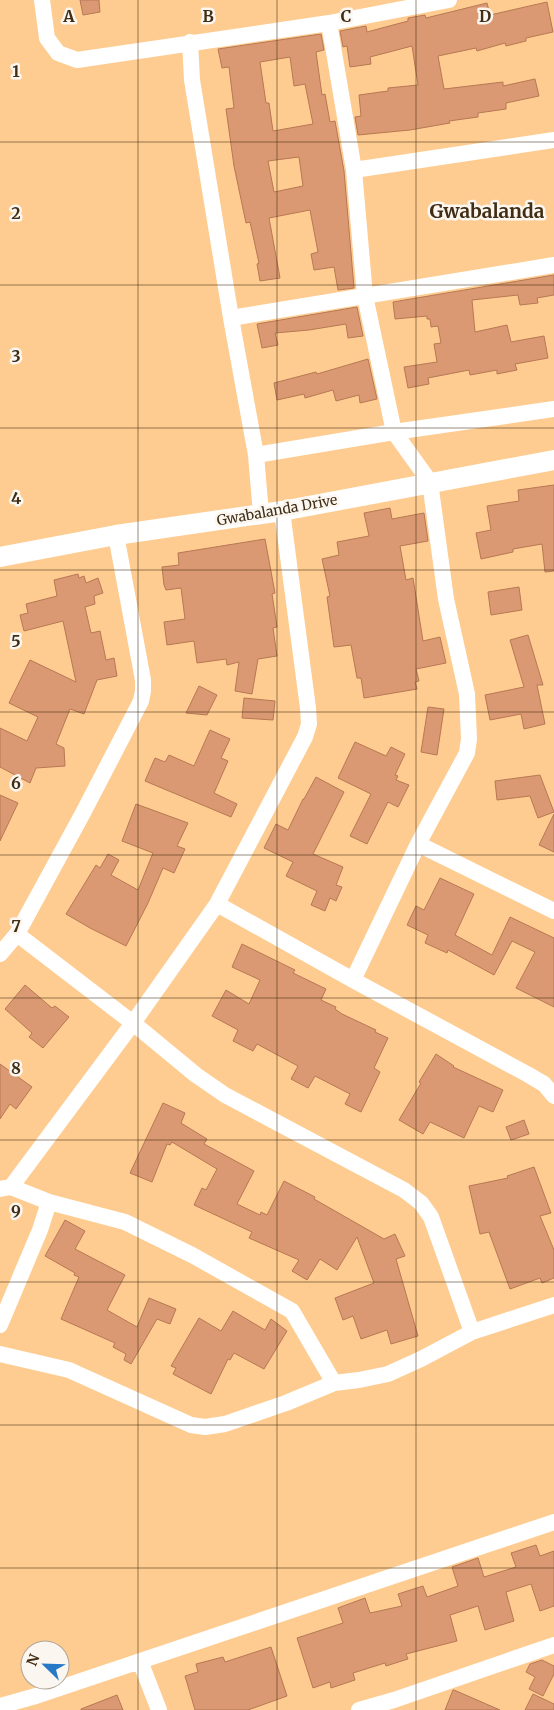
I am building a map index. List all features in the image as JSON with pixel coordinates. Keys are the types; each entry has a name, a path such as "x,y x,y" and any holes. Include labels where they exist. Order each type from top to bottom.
{"street":[{"path":"42,0 47,38 58,53 77,60 328,23 449,0"},
{"path":"328,23 354,170 365,296 394,432 430,482 446,599 467,694 469,739 467,753 418,844 353,980"},
{"path":"190,42 192,80 231,318 256,455 261,514"},
{"path":"354,170 554,140"},
{"path":"231,318 554,265"},
{"path":"256,455 394,432 554,409"},
{"name":"Gwabalanda Drive","path":"0,557 116,535 282,511 554,460"},
{"path":"282,511 308,708 309,724 305,737 217,904 133,1022 5,1188 125,1222 192,1255 292,1311 334,1383"},
{"path":"0,954 17,934 141,701 143,680 116,535"},
{"path":"418,844 554,911"},
{"path":"217,904 527,1074 544,1084 554,1096"},
{"path":"17,934 133,1022 196,1075 225,1095 404,1190 421,1204 431,1217 472,1332"},
{"path":"0,1325 40,1230 49,1202"},
{"path":"0,1354 68,1370 191,1425 205,1427 225,1424 334,1383 388,1374 472,1332 554,1305"},
{"path":"0,1706 38,1703 140,1661 554,1522"},
{"path":"359,1710 396,1705 554,1645"},
{"path":"140,1661 159,1710"}],"building":[{"path":"80,0 99,0 100,12 83,15"},
{"path":"547,2 553,32 526,38 526,41 506,46 505,43 477,51 476,48 438,56 444,89 503,82 503,86 535,79 539,96 506,103 506,109 478,113 478,117 449,121 450,123 410,130 358,135 355,117 361,116 359,95 388,91 388,88 418,85 412,46 370,57 371,64 350,67 347,46 343,47 340,31 366,26 367,32 408,21 408,18 425,15 426,18 487,3 490,15"},
{"path":"321,34 324,50 316,52 322,95 325,94 330,122 335,121 344,171 354,288 338,290 334,267 314,270 311,254 318,252 310,210 269,218 280,278 260,281 257,264 259,263 250,222 246,223 234,166 226,109 234,108 229,67 222,68 218,49","holes":["290,57 294,86 305,84 313,124 273,131 269,103 266,103 260,62","299,157 303,186 274,192 268,161"]},
{"path":"554,275 554,295 537,298 538,303 520,305 518,295 472,300 475,332 507,325 511,342 544,336 548,358 515,364 517,370 497,374 497,370 470,375 469,370 428,378 429,384 408,388 404,367 437,362 434,344 441,343 438,326 431,327 430,319 427,319 427,316 395,319 393,302"},
{"path":"357,307 363,336 348,338 346,324 275,333 278,345 262,348 257,324"},
{"path":"368,359 377,399 360,403 359,395 336,401 333,390 305,398 304,394 277,400 274,383 316,372 317,374"},
{"path":"554,485 554,571 545,572 542,544 513,549 513,552 481,559 476,533 491,530 487,506 519,501 518,490"},
{"path":"390,508 392,519 424,513 428,541 400,546 406,580 413,578 423,641 440,637 446,663 416,669 419,681 415,682 417,689 364,698 361,678 357,678 351,645 334,647 327,597 330,596 322,559 339,555 337,542 369,536 364,513"},
{"path":"265,539 275,593 272,594 277,627 273,628 277,656 258,659 252,694 235,691 239,662 227,665 226,659 197,663 194,641 167,645 164,622 185,619 181,588 166,590 162,567 179,565 178,553"},
{"path":"78,574 79,578 84,576 86,583 98,578 103,593 94,596 95,604 85,607 91,633 100,631 106,660 114,658 117,676 97,680 84,714 70,709 56,744 64,748 65,766 36,768 30,783 0,767 0,728 27,741 38,717 9,703 30,660 76,682 63,621 24,631 20,615 28,613 26,604 57,596 54,580"},
{"path":"519,587 522,610 491,615 488,592"},
{"path":"528,635 543,685 537,685 545,724 524,729 521,714 490,720 485,695 524,687 510,640"},
{"path":"199,686 217,695 207,715 186,713"},
{"path":"244,698 275,701 273,720 242,718"},
{"path":"428,707 444,709 437,755 421,752"},
{"path":"210,730 230,739 221,758 228,761 214,793 237,804 231,817 145,781 155,758 165,762 169,755 194,766"},
{"path":"355,742 386,756 391,747 405,754 395,775 398,776 396,780 409,785 398,807 388,802 367,844 350,836 371,794 338,778"},
{"path":"540,775 554,812 538,818 530,796 497,800 495,781"},
{"path":"316,777 344,792 313,854 343,867 336,885 342,887 336,901 330,898 325,911 311,905 317,891 286,876 293,862 264,848 276,824 288,830"},
{"path":"0,795 18,803 0,841"},
{"path":"136,804 188,823 177,846 185,849 174,873 163,868 126,946 66,914 96,865 100,868 108,854 119,860 111,875 138,890 153,853 122,841"},
{"path":"554,814 554,852 539,845"},
{"path":"440,878 474,894 455,935 492,955 510,917 554,938 554,1007 516,988 535,952 512,941 494,975 448,950 447,953 425,943 428,935 407,925 416,906 424,910"},
{"path":"242,944 295,970 293,973 326,989 321,1000 336,1007 335,1009 342,1014 376,1030 375,1032 388,1038 374,1068 380,1072 361,1112 345,1104 350,1094 315,1076 308,1088 291,1079 298,1066 257,1044 253,1051 233,1041 238,1030 212,1016 226,990 249,1004 260,980 232,967"},
{"path":"25,985 52,1008 55,1006 69,1017 43,1048 29,1037 32,1033 5,1009"},
{"path":"436,1054 453,1067 503,1090 493,1112 479,1106 464,1138 430,1122 423,1134 399,1120"},
{"path":"0,1064 32,1087 16,1109 10,1104 0,1119"},
{"path":"163,1103 185,1113 181,1123 207,1139 204,1144 254,1171 237,1204 260,1215 261,1212 267,1215 284,1181 315,1197 314,1199 384,1239 395,1234 405,1256 396,1259 418,1336 391,1344 387,1330 361,1339 353,1316 343,1320 335,1298 374,1283 357,1237 337,1270 320,1259 307,1280 292,1271 299,1260 249,1238 252,1232 194,1205 202,1188 206,1190 217,1169 172,1142 170,1145 167,1144 152,1182 130,1173"},
{"path":"524,1120 529,1134 511,1140 506,1127"},
{"path":"534,1167 551,1213 540,1216 554,1250 554,1278 542,1283 540,1278 510,1289 489,1232 480,1234 469,1186 508,1178 507,1176"},
{"path":"65,1220 85,1231 75,1249 125,1275 107,1310 137,1327 149,1298 176,1309 170,1324 157,1319 131,1364 124,1360 126,1354 113,1347 115,1343 61,1319 79,1277 45,1256"},
{"path":"233,1311 265,1330 271,1319 287,1331 264,1369 234,1353 230,1360 228,1359 211,1394 173,1374 176,1368 171,1366 199,1318 221,1331"},
{"path":"536,1545 540,1556 554,1551 554,1606 540,1611 531,1584 506,1592 514,1621 485,1630 478,1606 450,1615 457,1641 406,1654 408,1659 386,1666 385,1663 353,1673 355,1680 331,1688 330,1682 313,1688 297,1638 343,1623 338,1608 365,1598 370,1613 402,1606 398,1594 423,1586 427,1597 458,1586 452,1567 478,1558 484,1577 516,1567 511,1553"},
{"path":"271,1647 287,1696 248,1710 195,1710 185,1676 198,1672 196,1664 223,1657 225,1662"},
{"path":"542,1660 554,1666 554,1674 543,1696 529,1689 535,1677 526,1672 530,1664"},
{"path":"454,1690 500,1710 445,1710"},
{"path":"533,1694 554,1704 554,1710 525,1710"},
{"path":"117,1695 123,1710 81,1710 81,1709"}],"district":[{"name":"Gwabalanda","path":"487,211"}]}
